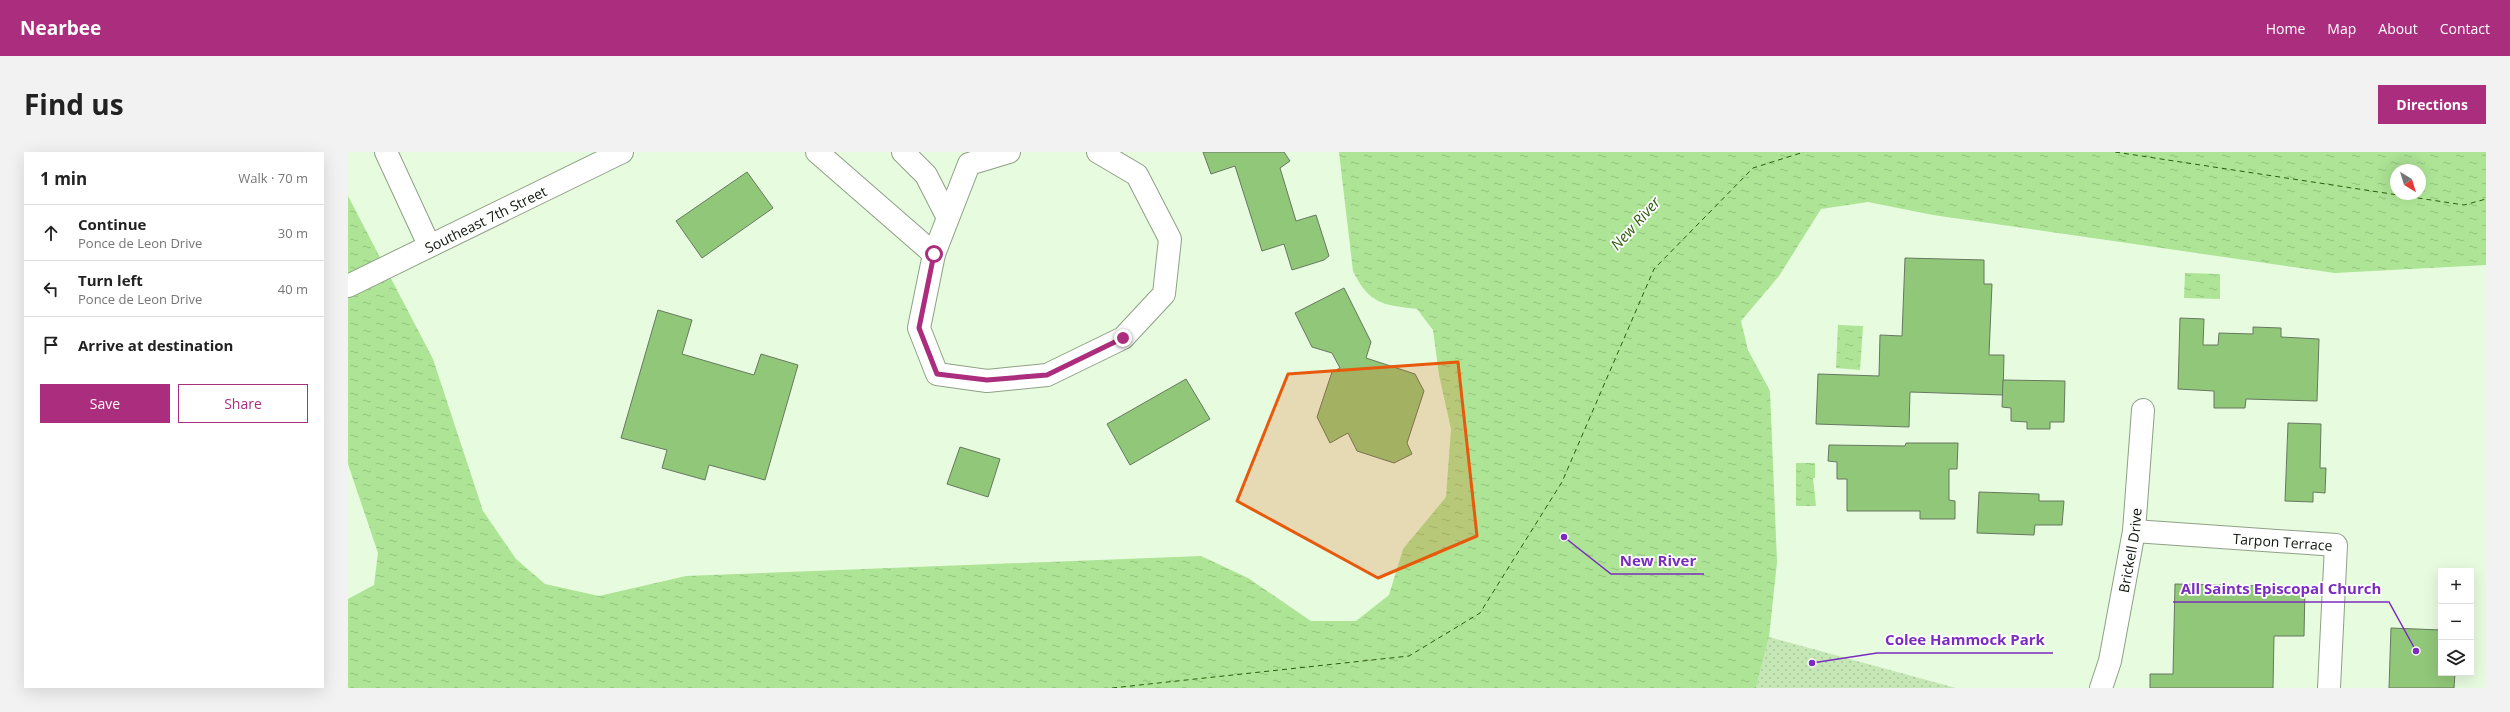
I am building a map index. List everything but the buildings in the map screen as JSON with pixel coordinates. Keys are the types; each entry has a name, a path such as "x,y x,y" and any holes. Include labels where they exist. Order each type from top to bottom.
{"street":[{"path":"386,152 429,246"},
{"name":"Southeast 7th Street","path":"348,286 622,152"},
{"path":"817,152 934,254"},
{"path":"903,152 926,175 947,216"},
{"path":"1009,152 969,164 947,216 934,254 919,328 937,374 987,380 1047,375 1123,338 1164,294 1170,239 1137,175 1098,152"},
{"name":"Brickell Drive","path":"2101,688 2110,661 2134,531 2143,410"},
{"name":"Tarpon Terrace","path":"2134,531 2336,546 2329,688"}],"highlighted area":[{"path":"1458,362 1477,536 1378,578 1237,501 1288,374"}],"shaded area":[{"path":"1769,637 1956,688 1756,688"}],"water":[{"path":"1339,152 2486,152 2486,265 2335,273 1933,215 1868,202 1821,209 1779,276 1741,321 1748,350 1770,391 1777,562 1769,637 1756,688 348,688 348,599 374,585 378,553 348,464 348,196 433,359 483,511 516,559 545,584 599,596 686,576 1201,556 1248,578 1311,621 1356,621 1389,595 1403,549 1446,497 1451,429 1439,375 1433,330 1417,309 1395,306 1378,301 1365,290 1353,271"},
{"path":"2185,273 2220,274 2220,299 2184,298"},
{"path":"1838,325 1863,326 1860,370 1836,368"},
{"path":"1796,463 1815,463 1815,478 1813,478 1816,506 1796,506"}],"ferry route":[{"path":"1112,688 1409,656 1480,613 1562,482 1654,269 1753,168 1804,152"},
{"path":"2115,152 2464,205 2486,199"}],"place":[{"name":"New River","path":"1564,537"},
{"name":"All Saints Episcopal Church","path":"2416,651"},
{"name":"Colee Hammock Park","path":"1812,663"}],"route":[{"path":"934,254 919,328 937,374 987,380 1047,375 1123,338"}]}
